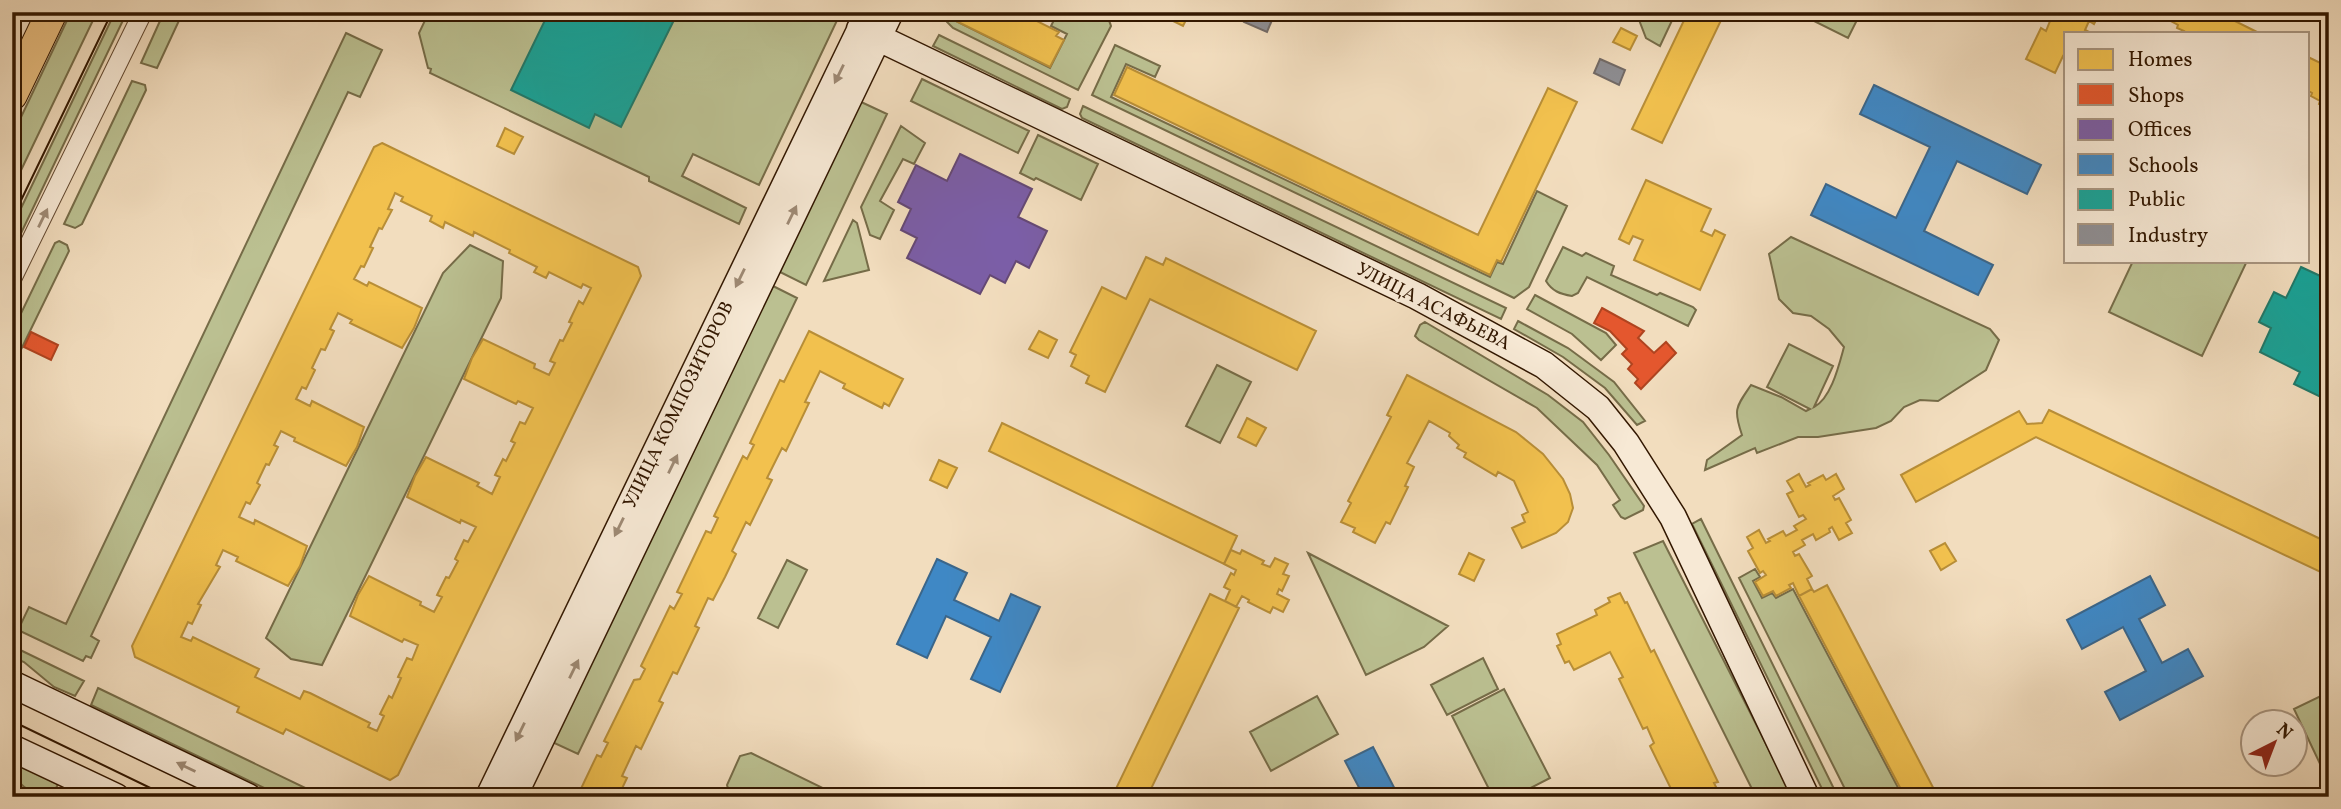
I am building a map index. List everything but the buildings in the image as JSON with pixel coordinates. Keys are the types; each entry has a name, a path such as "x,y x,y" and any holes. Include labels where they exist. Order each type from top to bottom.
{"main road":[{"path":"12,95 52,12"}],"street":[{"path":"12,279 143,12"},
{"name":"УЛИЦА КОМПОЗИТОРОВ","path":"489,797 869,26 890,12"},
{"name":"УЛИЦА КОМПОЗИТОРОВ","path":"513,797 869,26"},
{"name":"УЛИЦА АСАФЬЕВА","path":"869,26 1417,296 1544,365 1598,408 1626,443 1673,517 1806,797"},
{"path":"12,684 248,797"},
{"path":"12,748 116,797"},
{"path":"12,789 17,797"}],"green space":[{"path":"71,12 97,12 12,189 12,136"},
{"path":"115,12 127,12 12,252 12,227"},
{"path":"164,12 183,12 157,68 141,63"},
{"path":"429,12 841,12 759,185 693,154 682,176 746,208 739,224 649,181 649,177 430,73 419,33"},
{"path":"949,12 960,12 956,21 1050,68 1067,34 1051,26 1058,12 1097,12 1108,19 1111,26 1078,90 953,28 947,22"},
{"path":"1636,12 1676,12 1660,46 1646,38"},
{"path":"1811,12 1861,12 1848,38 1808,18"},
{"path":"346,33 382,50 360,97 348,92 91,636 99,641 91,658 86,656 83,661 18,630 29,607 66,624"},
{"path":"939,35 1070,99 1067,107 1062,109 933,46"},
{"path":"1115,45 1160,66 1155,77 1126,64 1111,97 1490,277 1497,262 1503,264 1537,191 1567,206 1529,287 1514,298 1092,95"},
{"path":"922,79 1029,131 1018,153 911,101"},
{"path":"132,81 145,85 146,90 82,224 75,228 64,224"},
{"path":"859,101 887,114 806,285 778,271"},
{"path":"1083,106 1506,308 1501,319 1082,118 1080,114"},
{"path":"901,126 925,143 914,164 903,159 880,201 894,210 880,239 870,235 861,207"},
{"path":"1038,135 1098,164 1081,200 1020,173"},
{"path":"853,220 857,223 869,270 824,281"},
{"path":"1791,237 1990,329 1999,340 1986,370 1938,401 1920,400 1904,407 1891,421 1876,428 1818,437 1798,437 1757,453 1755,448 1705,470 1707,460 1742,435 1737,419 1738,408 1751,385 1806,411 1810,409 1767,387 1789,344 1833,366 1814,407 1825,397 1834,381 1844,347 1829,329 1811,316 1793,313 1779,299 1769,254"},
{"path":"59,241 67,245 69,251 12,368 12,332 55,243"},
{"path":"470,245 503,261 501,298 322,665 291,659 266,638 443,273"},
{"path":"1563,247 1582,256 1586,253 1614,266 1611,275 1693,307 1696,310 1688,326 1587,277 1578,293 1572,296 1554,290 1546,281"},
{"path":"2133,262 2247,262 2202,356 2109,312"},
{"path":"771,285 797,298 578,754 550,741"},
{"path":"1535,295 1606,333 1616,345 1601,360 1572,334 1527,309"},
{"path":"1518,321 1568,348 1614,382 1645,421 1637,425 1605,388 1563,357 1514,329"},
{"path":"1425,322 1548,395 1583,422 1644,506 1643,510 1625,519 1621,517 1613,505 1620,500 1597,465 1537,408 1419,340 1415,336 1420,325"},
{"path":"1217,365 1251,382 1220,443 1186,426"},
{"path":"1701,519 1838,797 1826,797 1692,524"},
{"path":"1663,541 1793,797 1756,797 1634,553"},
{"path":"1308,553 1448,626 1424,647 1366,675"},
{"path":"787,560 807,570 778,628 758,618"},
{"path":"1755,569 1760,577 1753,581 1762,598 1772,593 1776,598 1793,589 1903,797 1849,797 1739,578"},
{"path":"12,646 84,681 75,696 54,687 24,662 12,657"},
{"path":"1483,658 1498,689 1447,715 1431,685"},
{"path":"98,688 324,797 283,797 91,705"},
{"path":"1504,689 1550,778 1513,797 1493,797 1452,716"},
{"path":"2329,692 2329,764 2322,768 2310,743 2310,708 2296,708"},
{"path":"1317,696 1338,734 1271,771 1250,732"},
{"path":"751,753 831,792 836,797 730,795 727,785 740,756"},
{"path":"18,764 58,784 52,797 35,793 20,783 14,773"}],"tram line":[{"path":"12,219 112,12"},
{"path":"12,721 169,797"}]}
